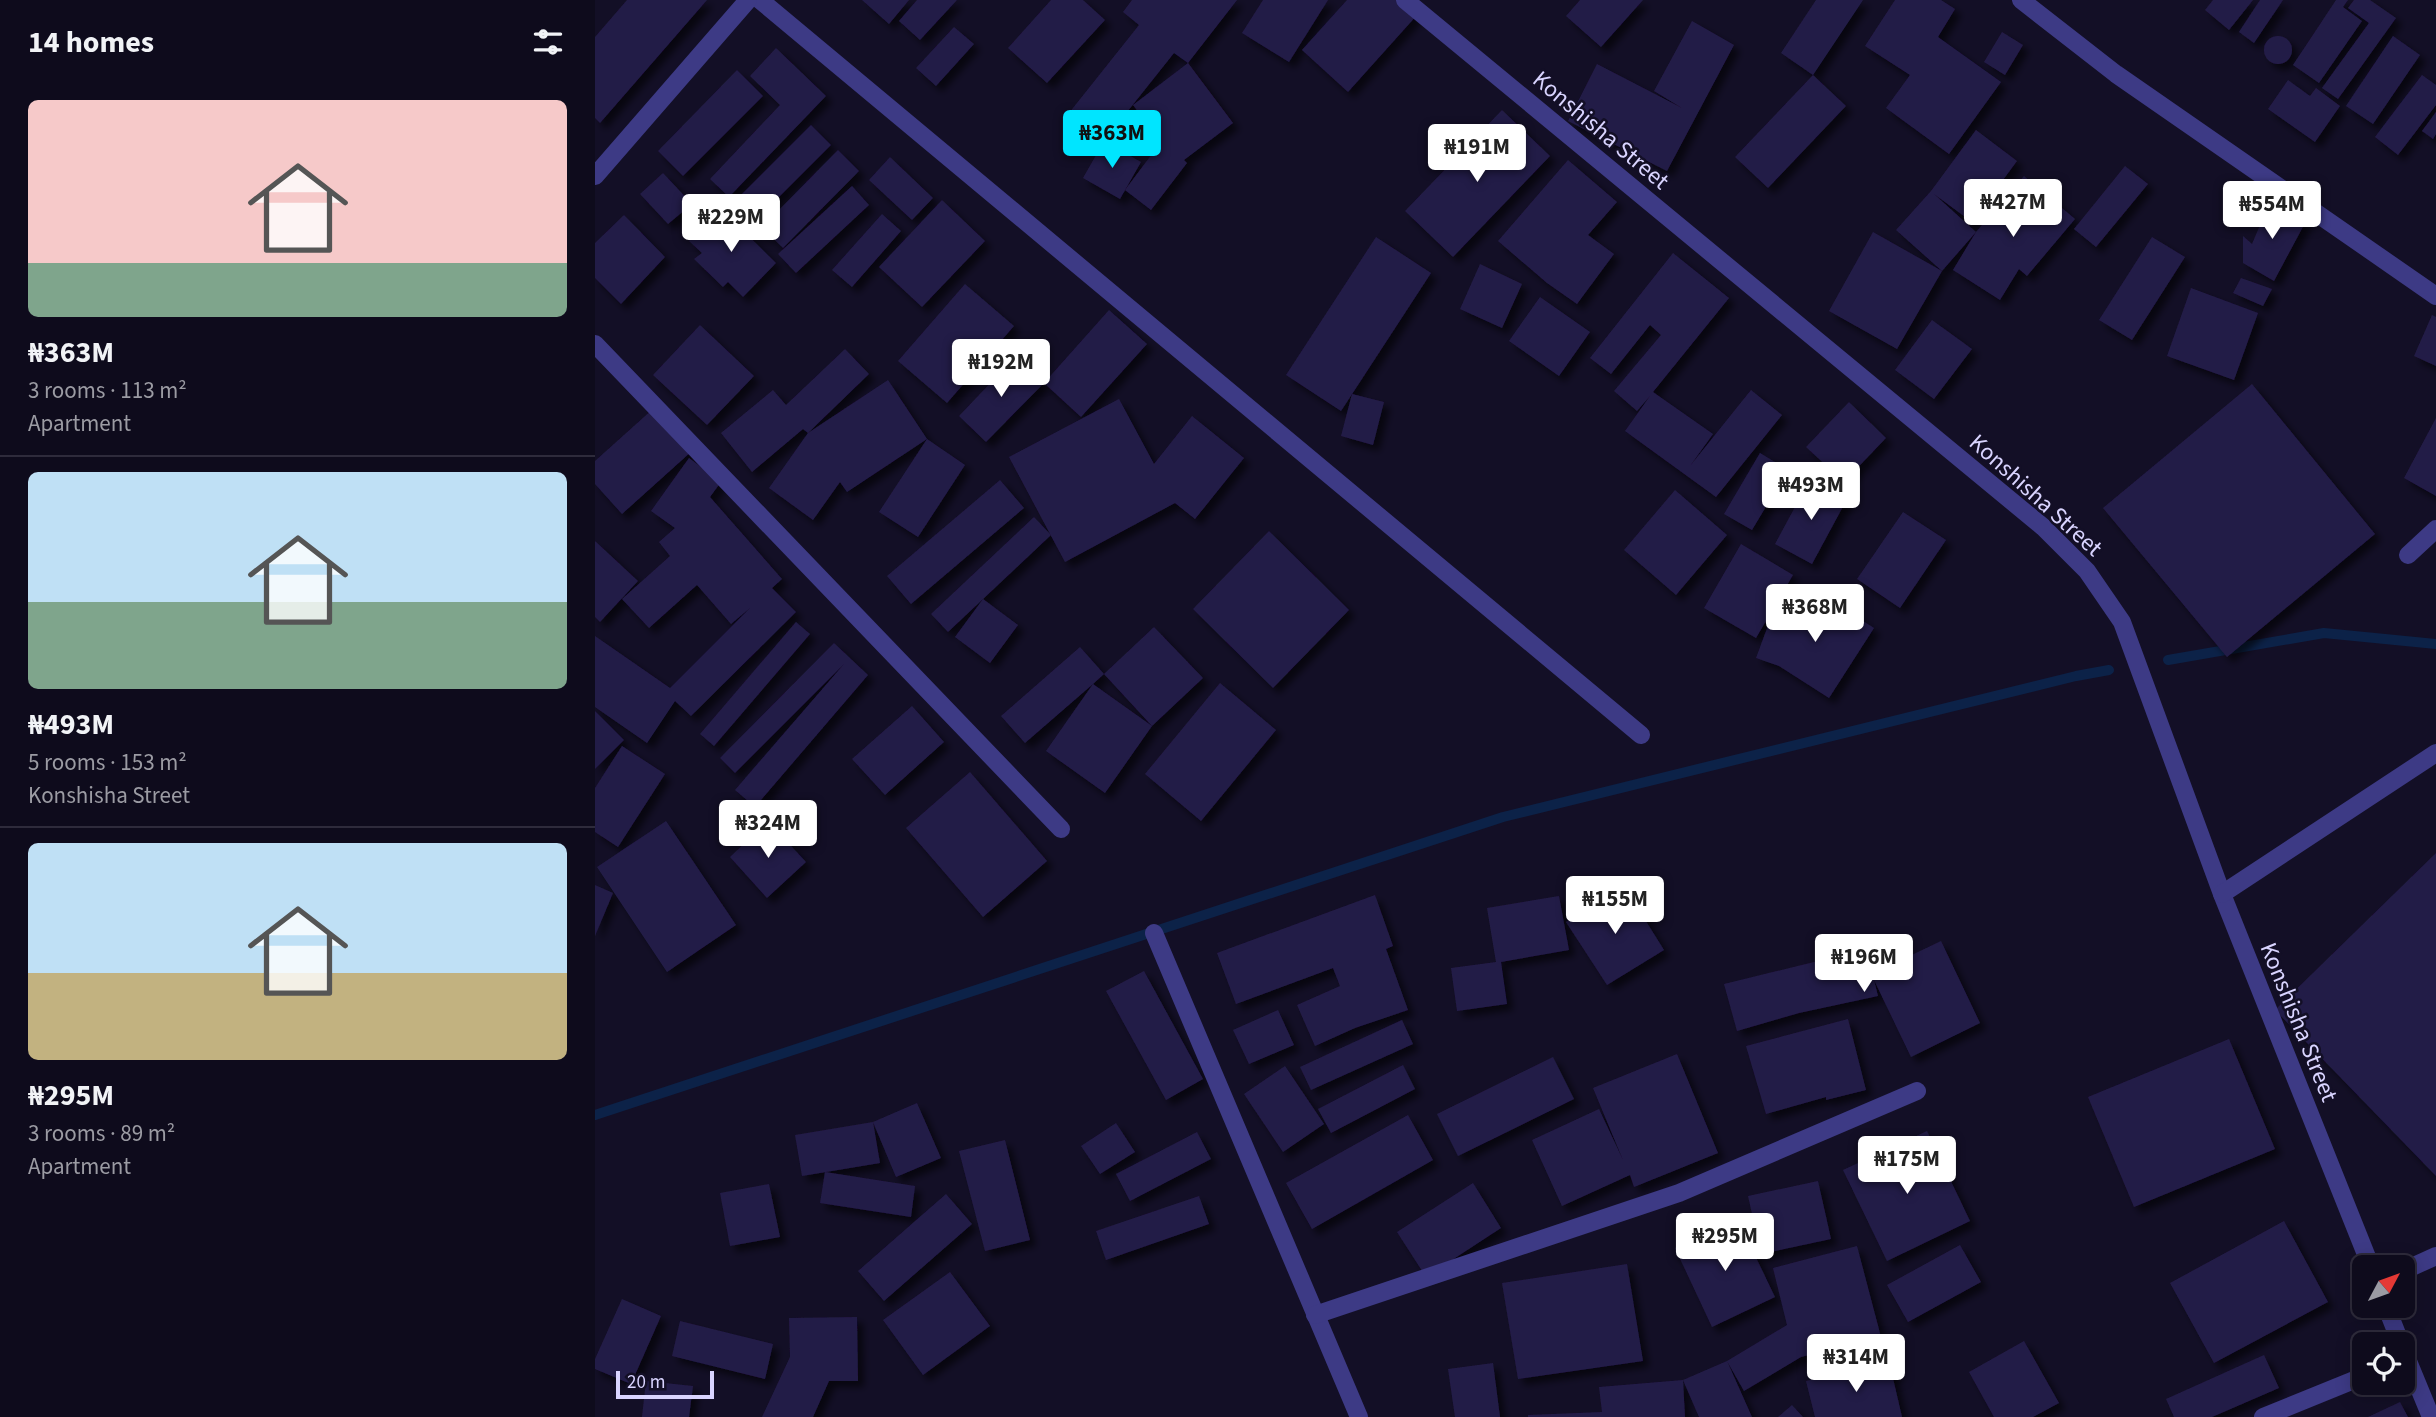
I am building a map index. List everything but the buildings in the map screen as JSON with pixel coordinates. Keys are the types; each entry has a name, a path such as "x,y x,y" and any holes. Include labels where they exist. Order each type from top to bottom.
{"street":[{"path":"595,176 748,0"},
{"path":"760,0 1641,735"},
{"name":"Konshisha Street","path":"1405,0 2043,527 2087,571 2122,622 2222,894 2366,1255"},
{"path":"2021,0 2116,74 2436,296"},
{"path":"595,344 1061,829"},
{"path":"2408,555 2436,529"},
{"path":"2222,894 2436,753"},
{"path":"1154,933 1359,1417"},
{"path":"1315,1314 1679,1193 1917,1091"},
{"path":"2415,1266 2436,1256"},
{"path":"2415,1380 2431,1417"},
{"path":"2263,1417 2352,1381"}],"waterway":[{"path":"2168,660 2324,633 2436,644"},
{"path":"595,1115 1503,817 2109,670"}]}
